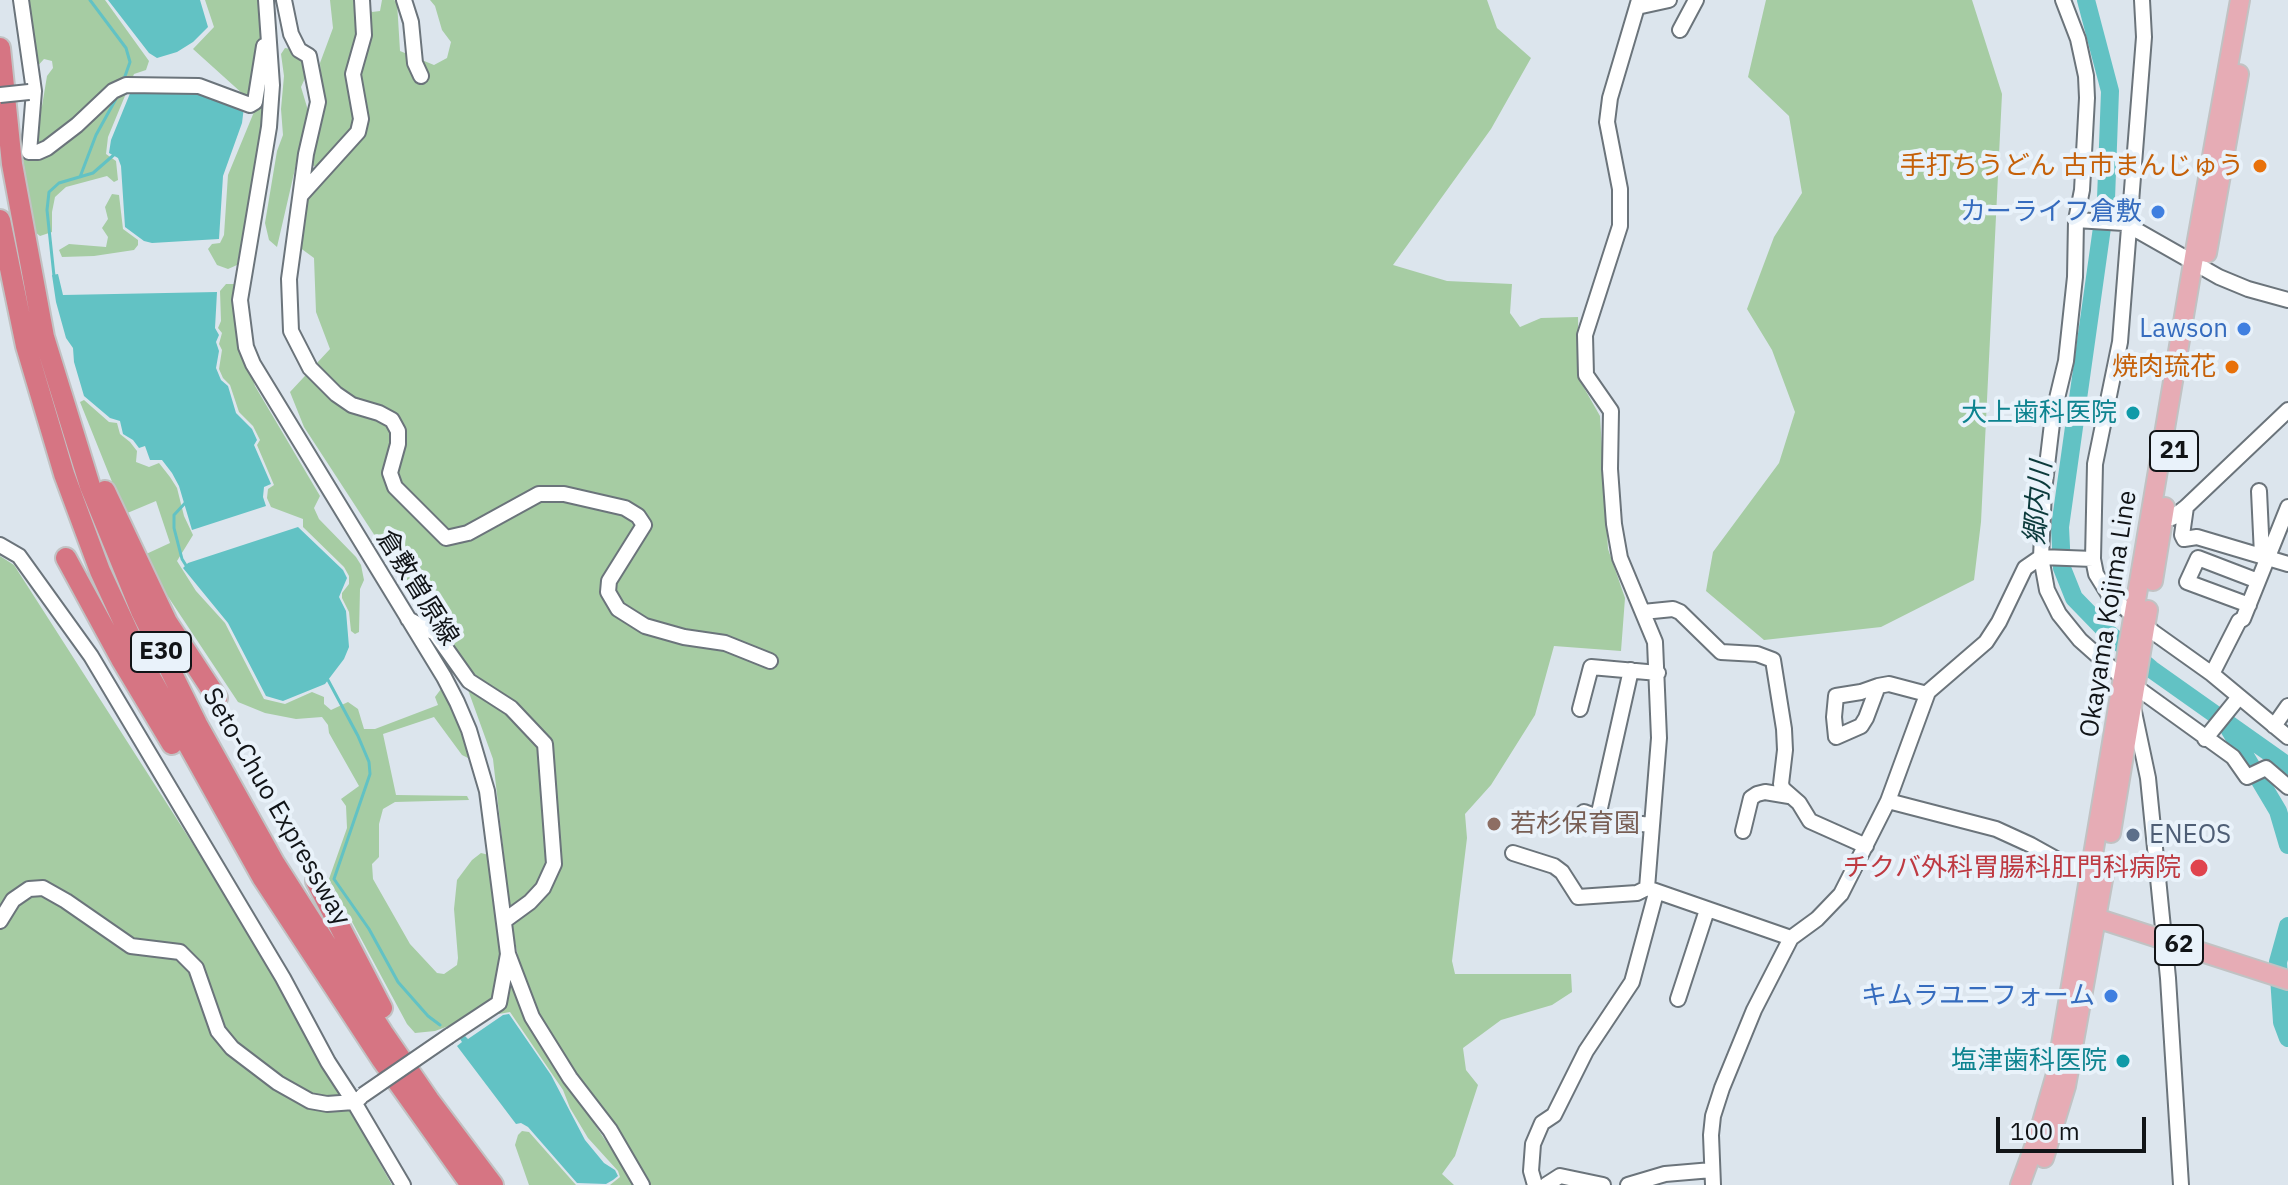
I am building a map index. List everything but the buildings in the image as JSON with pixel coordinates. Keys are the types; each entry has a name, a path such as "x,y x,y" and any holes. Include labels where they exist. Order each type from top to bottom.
{"highway":[{"name":"Seto-Chuo Expressway","path":"0,48 12,164 44,337 108,534 168,669 275,864 429,1100 493,1185"},
{"name":"Seto-Chuo Expressway","path":"0,220 26,346 44,412 83,529 142,662 262,877 373,1047 471,1185"},
{"path":"59,389 138,566 167,622 217,698"},
{"path":"66,558 179,757 262,877"},
{"path":"316,881 368,984 417,1069 429,1100"}],"main road":[{"name":"Okayama Kojima Line","path":"2027,1184 2056,1074 2091,916 2240,0"},
{"name":"Okayama Kojima Line","path":"2199,266 2252,0"},
{"name":"Okayama Kojima Line","path":"2139,625 2164,518 2168,452"},
{"name":"Okayama Kojima Line","path":"2091,916 2092,871 2123,767 2133,707 2131,681"},
{"name":"62","path":"2091,916 2282,978"}],"street":[{"path":"21,0 31,92 29,152 47,148 113,91 126,85 199,86 250,105 255,102 264,47 270,38"},
{"name":"倉敷曽原線","path":"266,0 272,85 267,149 240,300 246,347 253,364 444,677 469,730 487,791 508,954 532,1017 570,1078 610,1130 642,1185"},
{"path":"284,0 291,34 299,50 309,56 318,102 306,154 289,279 288,312 295,342 310,368 352,405 392,420 398,431 398,444 390,473 395,487 446,538 468,533 539,494 564,494 625,508 638,516 644,525 609,581 608,592 618,609 645,626 684,637 725,643 770,661"},
{"path":"301,195 358,132 361,119 353,74 364,35 362,0"},
{"path":"404,0 411,22 415,63 421,76"},
{"path":"1535,1185 1531,1171 1533,1144 1542,1123 1554,1115 1586,1051 1632,982 1652,890 1651,825 1659,738 1655,642 1620,558 1610,469 1611,411 1586,375 1585,335 1620,226 1620,189 1607,122 1610,98 1638,3 1669,0"},
{"path":"1680,30 1696,0"},
{"path":"2063,0 2078,39 2087,87 2075,277 2066,361 2053,415 2044,491 2042,557 2047,590 2059,614 2080,640 2233,757 2247,777 2266,768 2288,787"},
{"path":"2142,0 2144,37 2126,225 2120,342 2095,464 2093,559 2103,587 2139,625 2212,674 2237,699 2284,729 2288,706"},
{"path":"0,95 31,92"},
{"path":"2078,220 2126,225 2248,289 2288,300"},
{"path":"2164,518 2172,518 2186,507 2288,410"},
{"path":"2212,674 2249,605 2265,556 2259,491"},
{"path":"2186,507 2184,539 2197,537 2288,564"},
{"path":"2265,556 2283,534 2288,507"},
{"path":"0,545 19,556 91,656 283,978 328,1062 359,1098 403,1185"},
{"path":"1628,1185 1665,1174 1712,1177 1713,1116 1754,1010 1791,938 1817,919 1841,894 1888,801 1927,694 1986,642 2025,568 2042,557 2093,559"},
{"path":"2249,605 2187,582 2198,558 2258,581"},
{"path":"1643,612 1673,609 1680,612 1721,652 1757,654 1773,660 1784,729 1781,784 1789,796 1799,803 1810,821 1866,846"},
{"path":"408,619 435,633 469,681 511,708 545,744 554,864 543,888 504,921"},
{"path":"1580,709 1591,667 1658,673"},
{"path":"1631,670 1591,814 1651,825"},
{"path":"1878,686 1903,686 1927,694"},
{"path":"2206,738 2237,699"},
{"path":"2133,707 2148,778 2181,1185"},
{"path":"2123,767 2139,769 2148,778"},
{"path":"1743,831 1751,798 1765,792 1789,796"},
{"path":"1888,801 1996,829 2067,865 2092,871"},
{"path":"1513,853 1554,866 1562,872 1578,897 1652,890 1791,938"},
{"path":"0,921 13,900 29,889 43,888 131,946 180,952 196,968 218,1031 232,1048 278,1083 310,1101 327,1104 359,1098 499,1003 508,954"},
{"path":"1678,999 1707,910"},
{"path":"1546,1185 1560,1176 1603,1185"}],"green space":[{"path":"24,0 105,0 149,61 146,70 134,74 108,137 106,154 116,161 118,180 114,182 107,176 66,187 55,197 52,232 40,236 35,232 23,160 37,111 42,106 47,76 53,68 52,61 44,59 35,69"},
{"path":"205,0 260,0 262,19 265,97 261,143 237,265 228,269 217,265 208,249 212,244 220,243 224,235 228,175 254,112 244,95 193,49 214,27"},
{"path":"330,0 362,0 372,12 380,11 382,0 394,0 397,2 400,51 434,65 447,58 451,42 442,30 435,6 430,0 1487,0 1497,28 1531,58 1491,129 1393,265 1447,281 1512,284 1510,313 1520,327 1541,318 1578,317 1579,379 1600,416 1608,549 1625,598 1621,651 1554,646 1535,715 1491,785 1465,814 1467,838 1452,961 1455,974 1571,974 1572,992 1552,1005 1501,1020 1463,1048 1466,1070 1478,1085 1455,1156 1442,1174 1454,1185 650,1185 633,1153 541,1017 521,970 512,928 493,759 459,665 304,427 290,392 330,349 316,312 314,258 299,247 305,199 317,168 298,156 277,247 269,240 265,223 277,151 283,135 281,109 284,76 281,54 285,48 291,49 306,59 306,76 301,87 310,117 323,111 320,63 333,28"},
{"path":"1766,0 1972,0 2002,94 1981,522 1974,580 1881,627 1764,640 1706,591 1713,552 1779,463 1795,412 1772,350 1747,309 1774,237 1802,193 1789,116 1748,77"},
{"path":"112,194 119,195 123,229 138,240 138,245 134,250 62,257 59,250 69,244 106,247 108,237 102,228 108,219 105,207"},
{"path":"226,284 235,284 237,329 255,386 320,496 314,508 319,519 361,565 364,580 360,589 359,632 355,634 351,631 349,612 342,598 349,584 349,576 344,567 303,527 303,519 271,507 267,498 268,489 274,485 257,445 260,440 253,426 239,412 230,385 219,369 222,350 219,344 222,333 218,328 221,321 220,291"},
{"path":"84,400 109,422 117,423 120,434 137,451 136,462 149,467 159,463 177,488 193,535 177,561 196,591 225,623 264,699 285,704 312,692 324,697 324,704 331,710 348,702 358,709 364,729 375,729 438,705 435,697 441,689 453,709 474,761 462,755 434,717 383,734 396,795 467,796 469,800 395,802 383,809 379,824 379,857 372,864 373,879 410,944 437,973 444,974 457,965 458,958 454,909 457,880 472,860 481,853 489,855 501,949 498,991 493,1002 468,1019 435,1031 415,1033 407,1024 329,879 347,828 346,806 341,799 359,786 329,733 328,725 322,717 296,719 265,713 238,702 153,574 144,555 170,543 156,501 125,514 80,402"},
{"path":"0,556 14,565 255,941 392,1185 0,1185"},
{"path":"509,980 513,980 530,1027 635,1185 610,1185 620,1177 618,1171 588,1138 563,1090 510,1012 497,1012"},
{"path":"522,1131 529,1132 576,1185 529,1185 515,1145"}],"water":[{"path":"108,0 200,0 208,27 177,52 157,58 149,53"},
{"path":"131,91 206,95 244,107 242,123 223,176 219,239 152,243 125,227 121,166 118,158 109,153 111,140"},
{"path":"58,274 63,295 217,292 215,328 219,335 216,342 219,351 216,368 221,380 228,386 236,413 252,429 257,440 254,445 271,484 264,487 266,506 192,530 179,486 162,460 150,460 145,446 139,448 123,434 120,421 110,418 84,396 73,348 66,338 56,302 52,275"},
{"path":"298,527 343,570 347,578 339,597 346,611 349,647 325,684 283,701 266,696 228,623 183,568 188,563"},
{"path":"509,1014 551,1075 585,1140 604,1163 615,1170 618,1176 613,1180 606,1184 577,1183 528,1127 516,1124 457,1046 462,1042 460,1039 465,1036 468,1039"}],"waterway":[{"path":"90,0 126,48 130,62 124,79"},
{"name":"郷内川","path":"2086,0 2110,91 2106,199 2060,527 2062,568 2074,598 2107,632 2151,669 2288,766"},
{"path":"80,177 96,135 117,97"},
{"path":"54,276 47,210 49,192 59,183 93,173 116,153"},
{"path":"186,502 174,515 174,528 187,567"},
{"path":"328,680 358,736 369,762 370,774 334,879 369,929 398,982 440,1025"},
{"path":"2228,727 2278,811 2288,845"},
{"path":"2288,926 2278,962 2282,1022 2288,1038"}],"place":[{"name":"手打ちうどん 古市まんじゅう","path":"2260,166"},
{"name":"カーライフ倉敷","path":"2158,212"},
{"name":"Lawson","path":"2244,329"},
{"name":"焼肉琉花","path":"2232,367"},
{"name":"大上歯科医院","path":"2133,413"},
{"name":"若杉保育園","path":"1494,824"},
{"name":"ENEOS","path":"2133,835"},
{"name":"チクバ外科胃腸科肛門科病院","path":"2199,868"},
{"name":"キムラユニフォーム","path":"2111,996"},
{"name":"塩津歯科医院","path":"2123,1061"}]}
